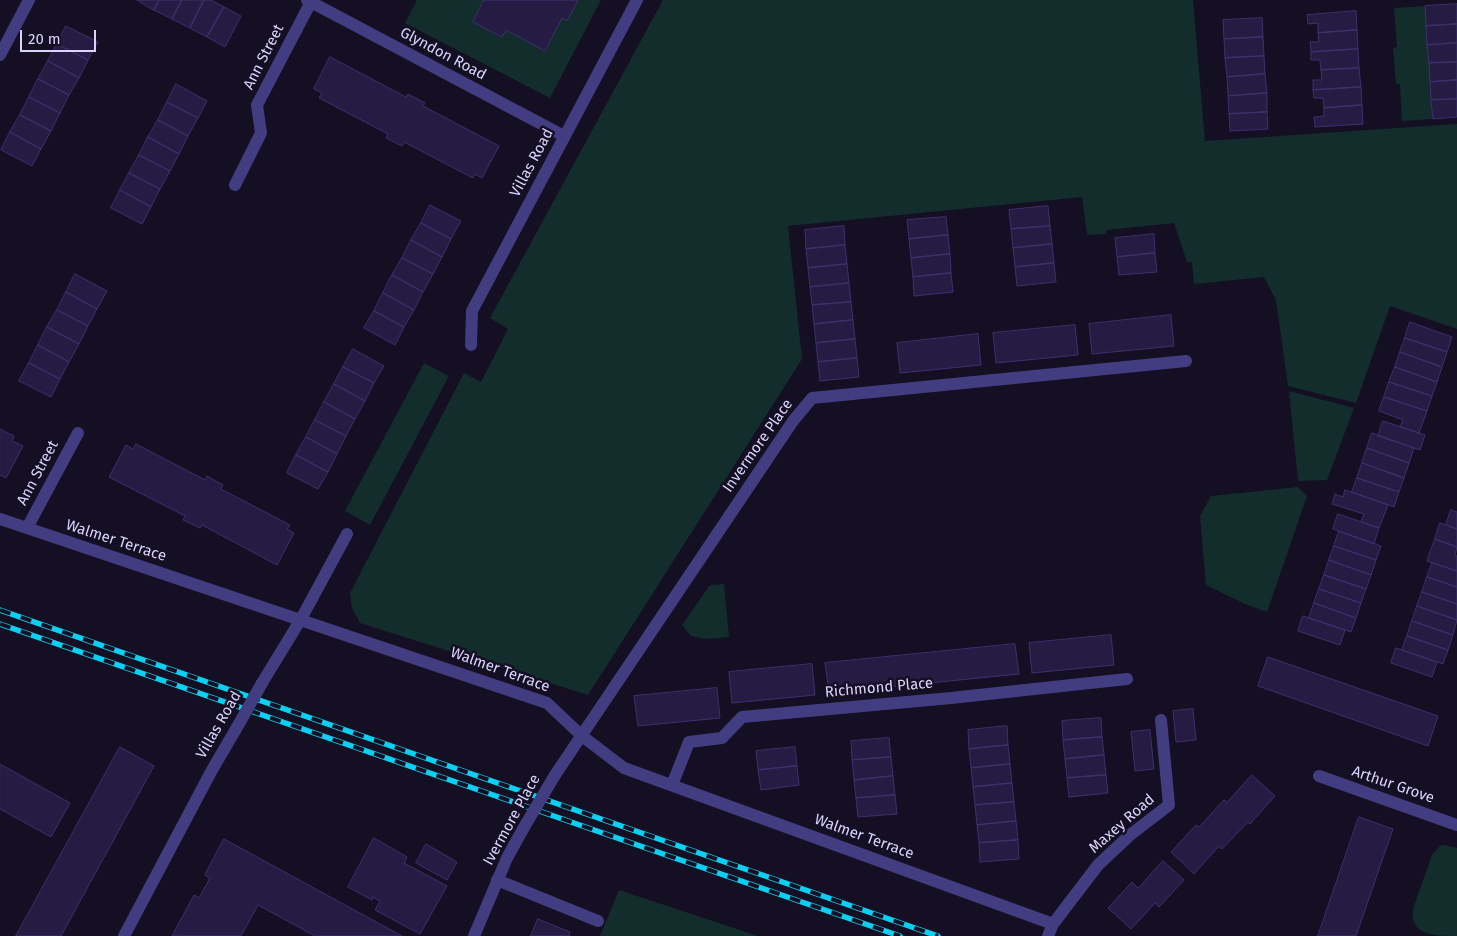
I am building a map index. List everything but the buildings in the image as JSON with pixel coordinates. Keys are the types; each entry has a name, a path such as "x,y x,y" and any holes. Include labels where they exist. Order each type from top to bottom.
{"street":[{"path":"0,55 29,0"},
{"name":"Villas Road","path":"471,345 472,311 637,0"},
{"name":"Glyndon Road","path":"310,1 564,136"},
{"name":"Ann Street","path":"235,185 261,133 257,105 310,1"},
{"name":"Invermore Place","path":"556,775 793,421 812,398 1186,361"},
{"name":"Ann Street","path":"27,528 78,433"},
{"name":"Walmer Terrace","path":"0,519 547,702 582,736 624,768 1053,924"},
{"name":"Villas Road","path":"124,936 212,770 301,619 347,534"},
{"name":"Richmond Place","path":"672,785 689,742 722,738 742,717 951,698 1128,679"},
{"name":"Maxey Road","path":"1048,936 1053,924 1098,865 1130,834 1169,804 1161,720"},
{"name":"Ivermore Place","path":"474,936 506,858 556,775"},
{"name":"Arthur Grove","path":"1319,776 1457,825"},
{"name":"Ivermore Place","path":"497,880 598,921"}],"green space":[{"path":"417,0 601,0 550,98 405,23"},
{"path":"663,0 1193,0 1205,141 1457,124 1457,329 1390,306 1356,403 1288,386 1276,300 1264,277 1194,284 1192,262 1187,262 1174,223 1106,230 1106,234 1087,235 1082,197 788,226 802,359 588,695 360,623 352,608 350,593 464,373 481,382 508,329 490,318"},
{"path":"1425,6 1433,119 1402,121 1400,84 1396,84 1393,48 1397,47 1394,8"},
{"path":"424,363 449,376 370,525 345,511"},
{"path":"1289,391 1354,408 1327,480 1298,481"},
{"path":"1298,487 1307,496 1267,612 1245,604 1206,585 1200,516 1211,496"},
{"path":"724,584 729,637 706,639 691,636 682,625 710,585"},
{"path":"1445,845 1457,848 1457,936 1441,936 1426,933 1415,925 1413,918 1413,909 1432,855 1440,846"},
{"path":"619,890 758,936 600,936"}],"railway":[{"path":"0,610 938,936"},
{"path":"0,624 900,936"}]}
